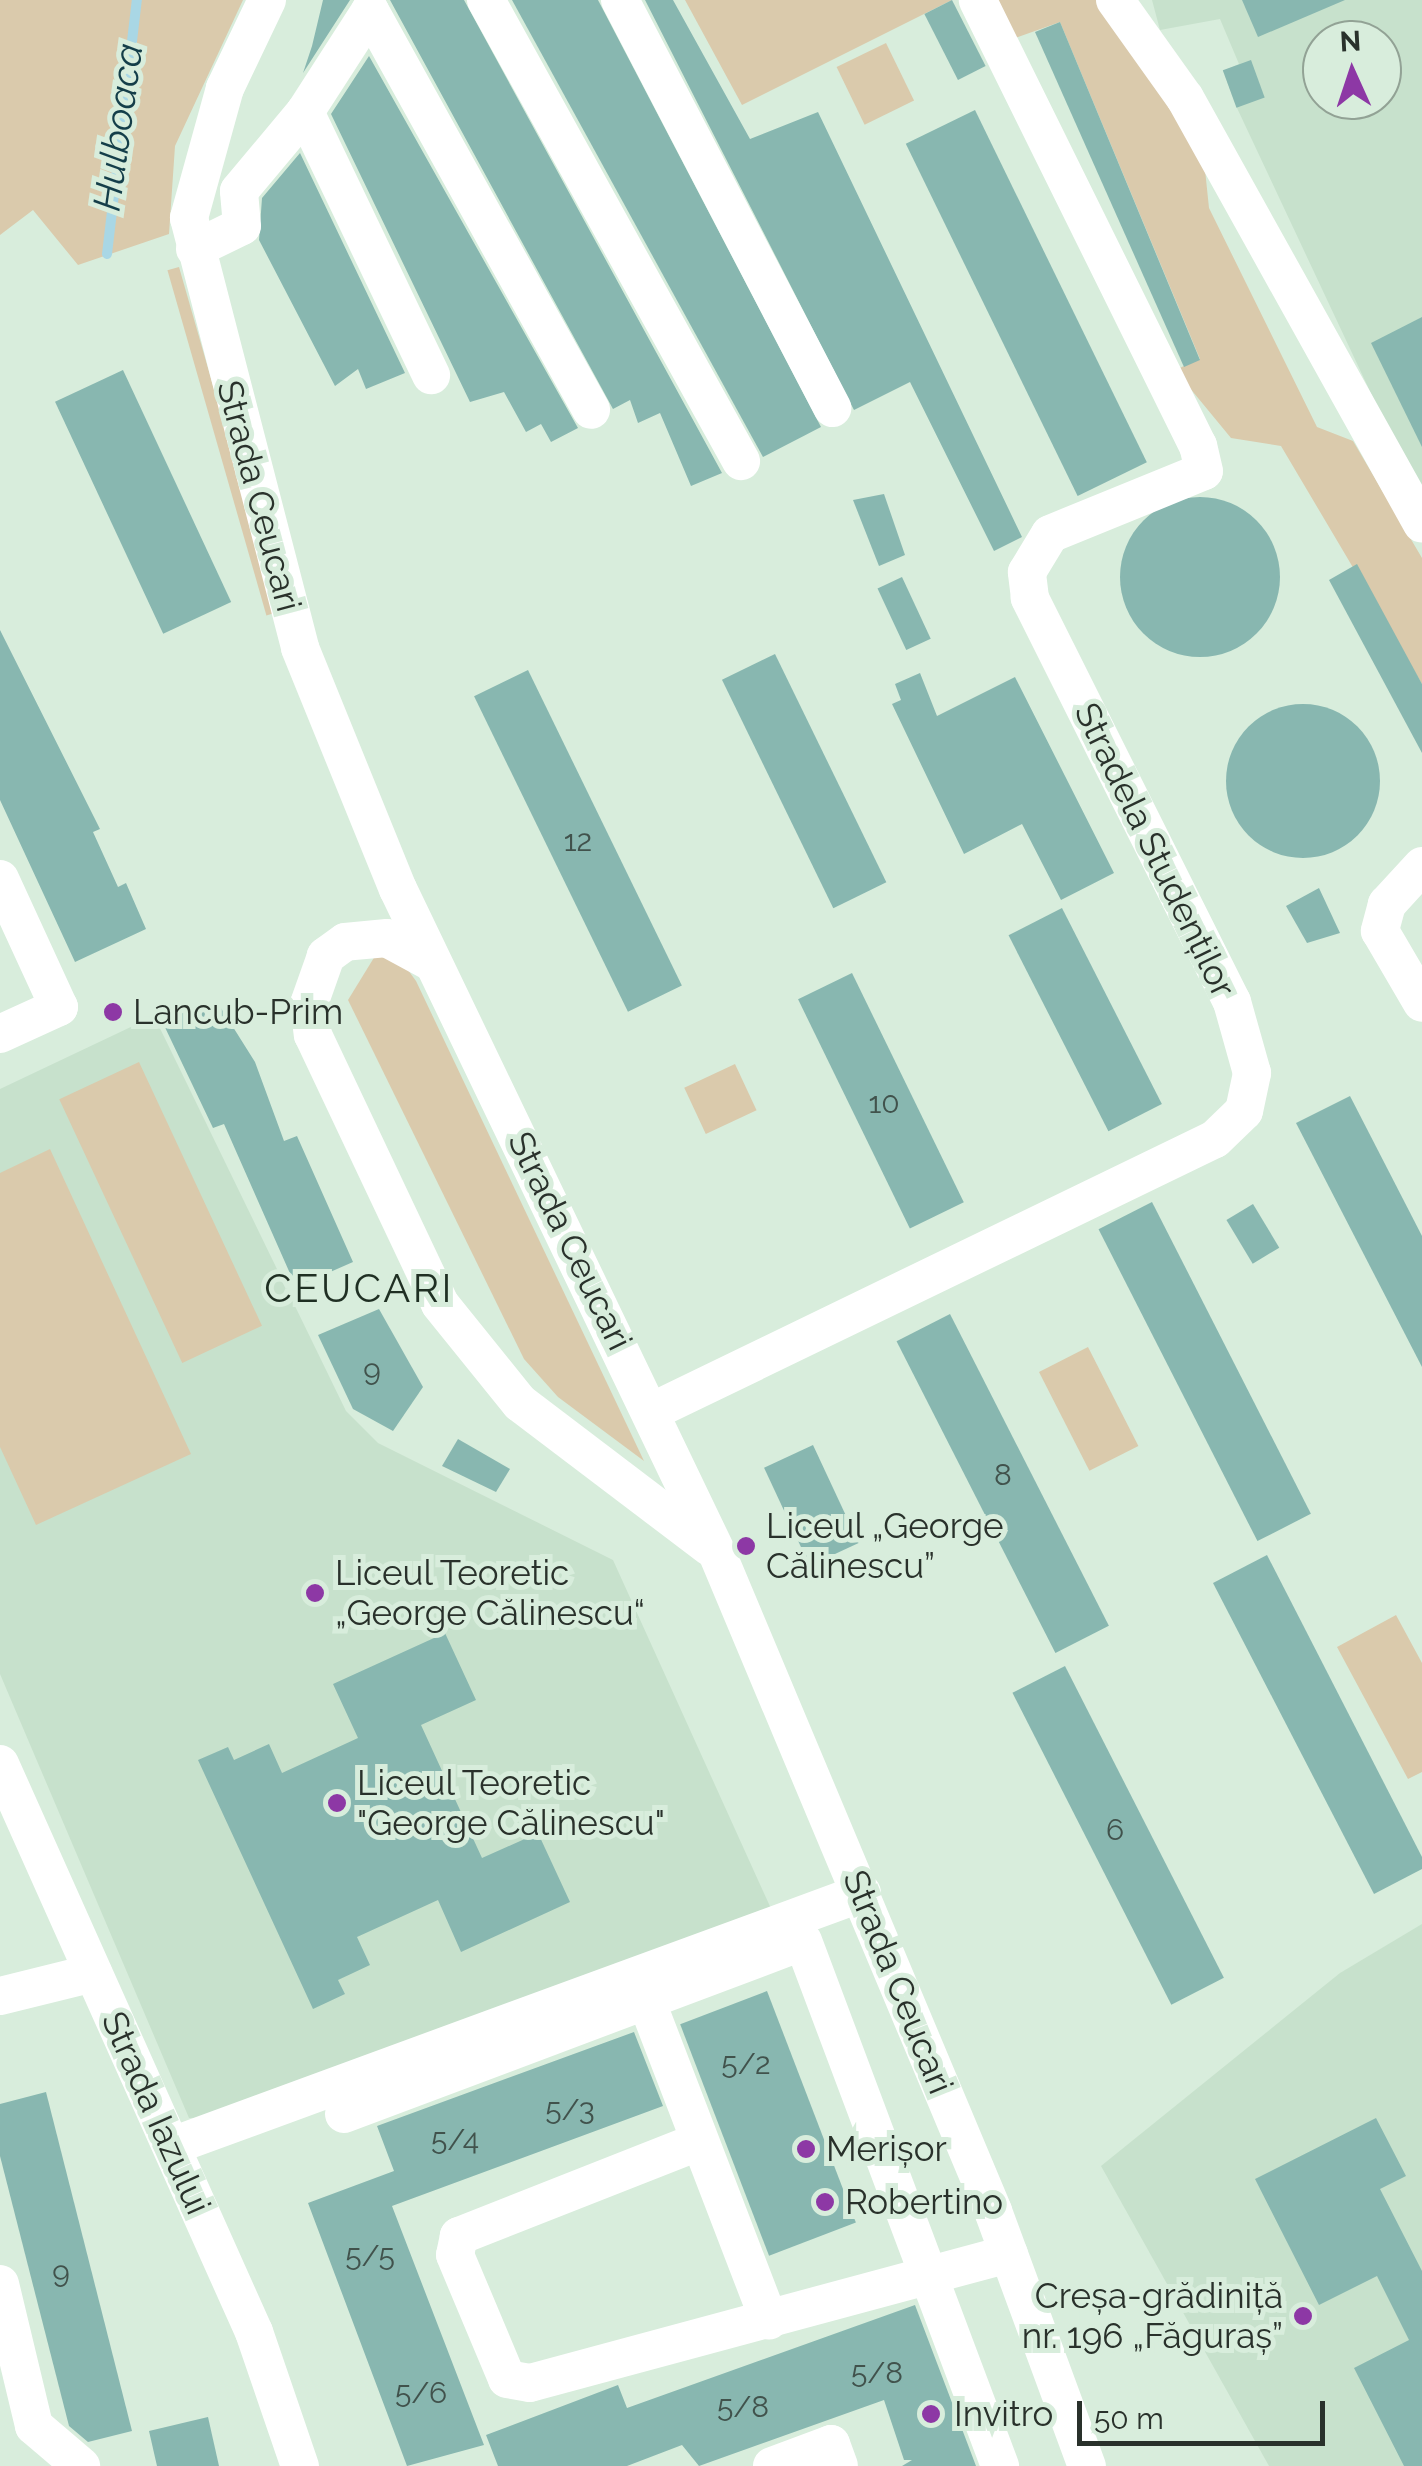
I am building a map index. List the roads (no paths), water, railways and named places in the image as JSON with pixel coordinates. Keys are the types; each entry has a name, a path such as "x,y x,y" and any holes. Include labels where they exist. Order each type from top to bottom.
{"street":[{"name":"Strada Ceucari","path":"268,0 192,181 194,249 300,648 433,963 653,1411 718,1553 1008,2254 1087,2466"},
{"path":"486,0 742,461"},
{"path":"620,0 832,408"},
{"name":"Stradela Studenților","path":"653,1411 1215,1139 1244,1110 1252,1073 1232,1002 1030,598 1027,572 1050,534 1204,471 978,0"},
{"path":"1115,0 1184,98 1422,523"},
{"path":"194,249 242,226 239,192 304,112 374,6 591,410"},
{"path":"304,112 432,374"},
{"path":"1422,866 1387,904 1380,931 1422,1003"},
{"path":"0,879 59,1007 0,1034"},
{"path":"433,963 404,942 345,942 326,956 308,1004 313,1035 440,1304 520,1402 718,1553"},
{"name":"Strada Iazului","path":"0,1764 254,2332 300,2466"},
{"path":"344,2114 648,2004 803,1941 866,1903"},
{"path":"172,2146 866,1903"},
{"path":"803,1941 1000,2466"},
{"path":"0,1996 93,1974"},
{"path":"648,2004 694,2143 768,2321"},
{"path":"694,2143 459,2236 456,2255 500,2372 530,2383 1008,2254"},
{"path":"0,2284 34,2426 81,2466"},
{"path":"772,2466 831,2444 840,2466"}],"waterway":[{"name":"Hulboaca","path":"107,254 137,0"}],"place":[{"name":"Lancub-Prim","path":"113,1012"},
{"name":"Liceul „George Călinescu”","path":"746,1546"},
{"name":"Liceul Teoretic „George Călinescu“","path":"315,1593"},
{"name":"Liceul Teoretic \"George Călinescu\"","path":"337,1803"},
{"name":"Merișor","path":"806,2149"},
{"name":"Robertino","path":"825,2202"},
{"name":"Creșa-grădiniță nr. 196 „Făguraș”","path":"1303,2316"},
{"name":"Invitro","path":"931,2414"}],"district":[{"name":"CEUCARI","path":"359,1288"}]}
